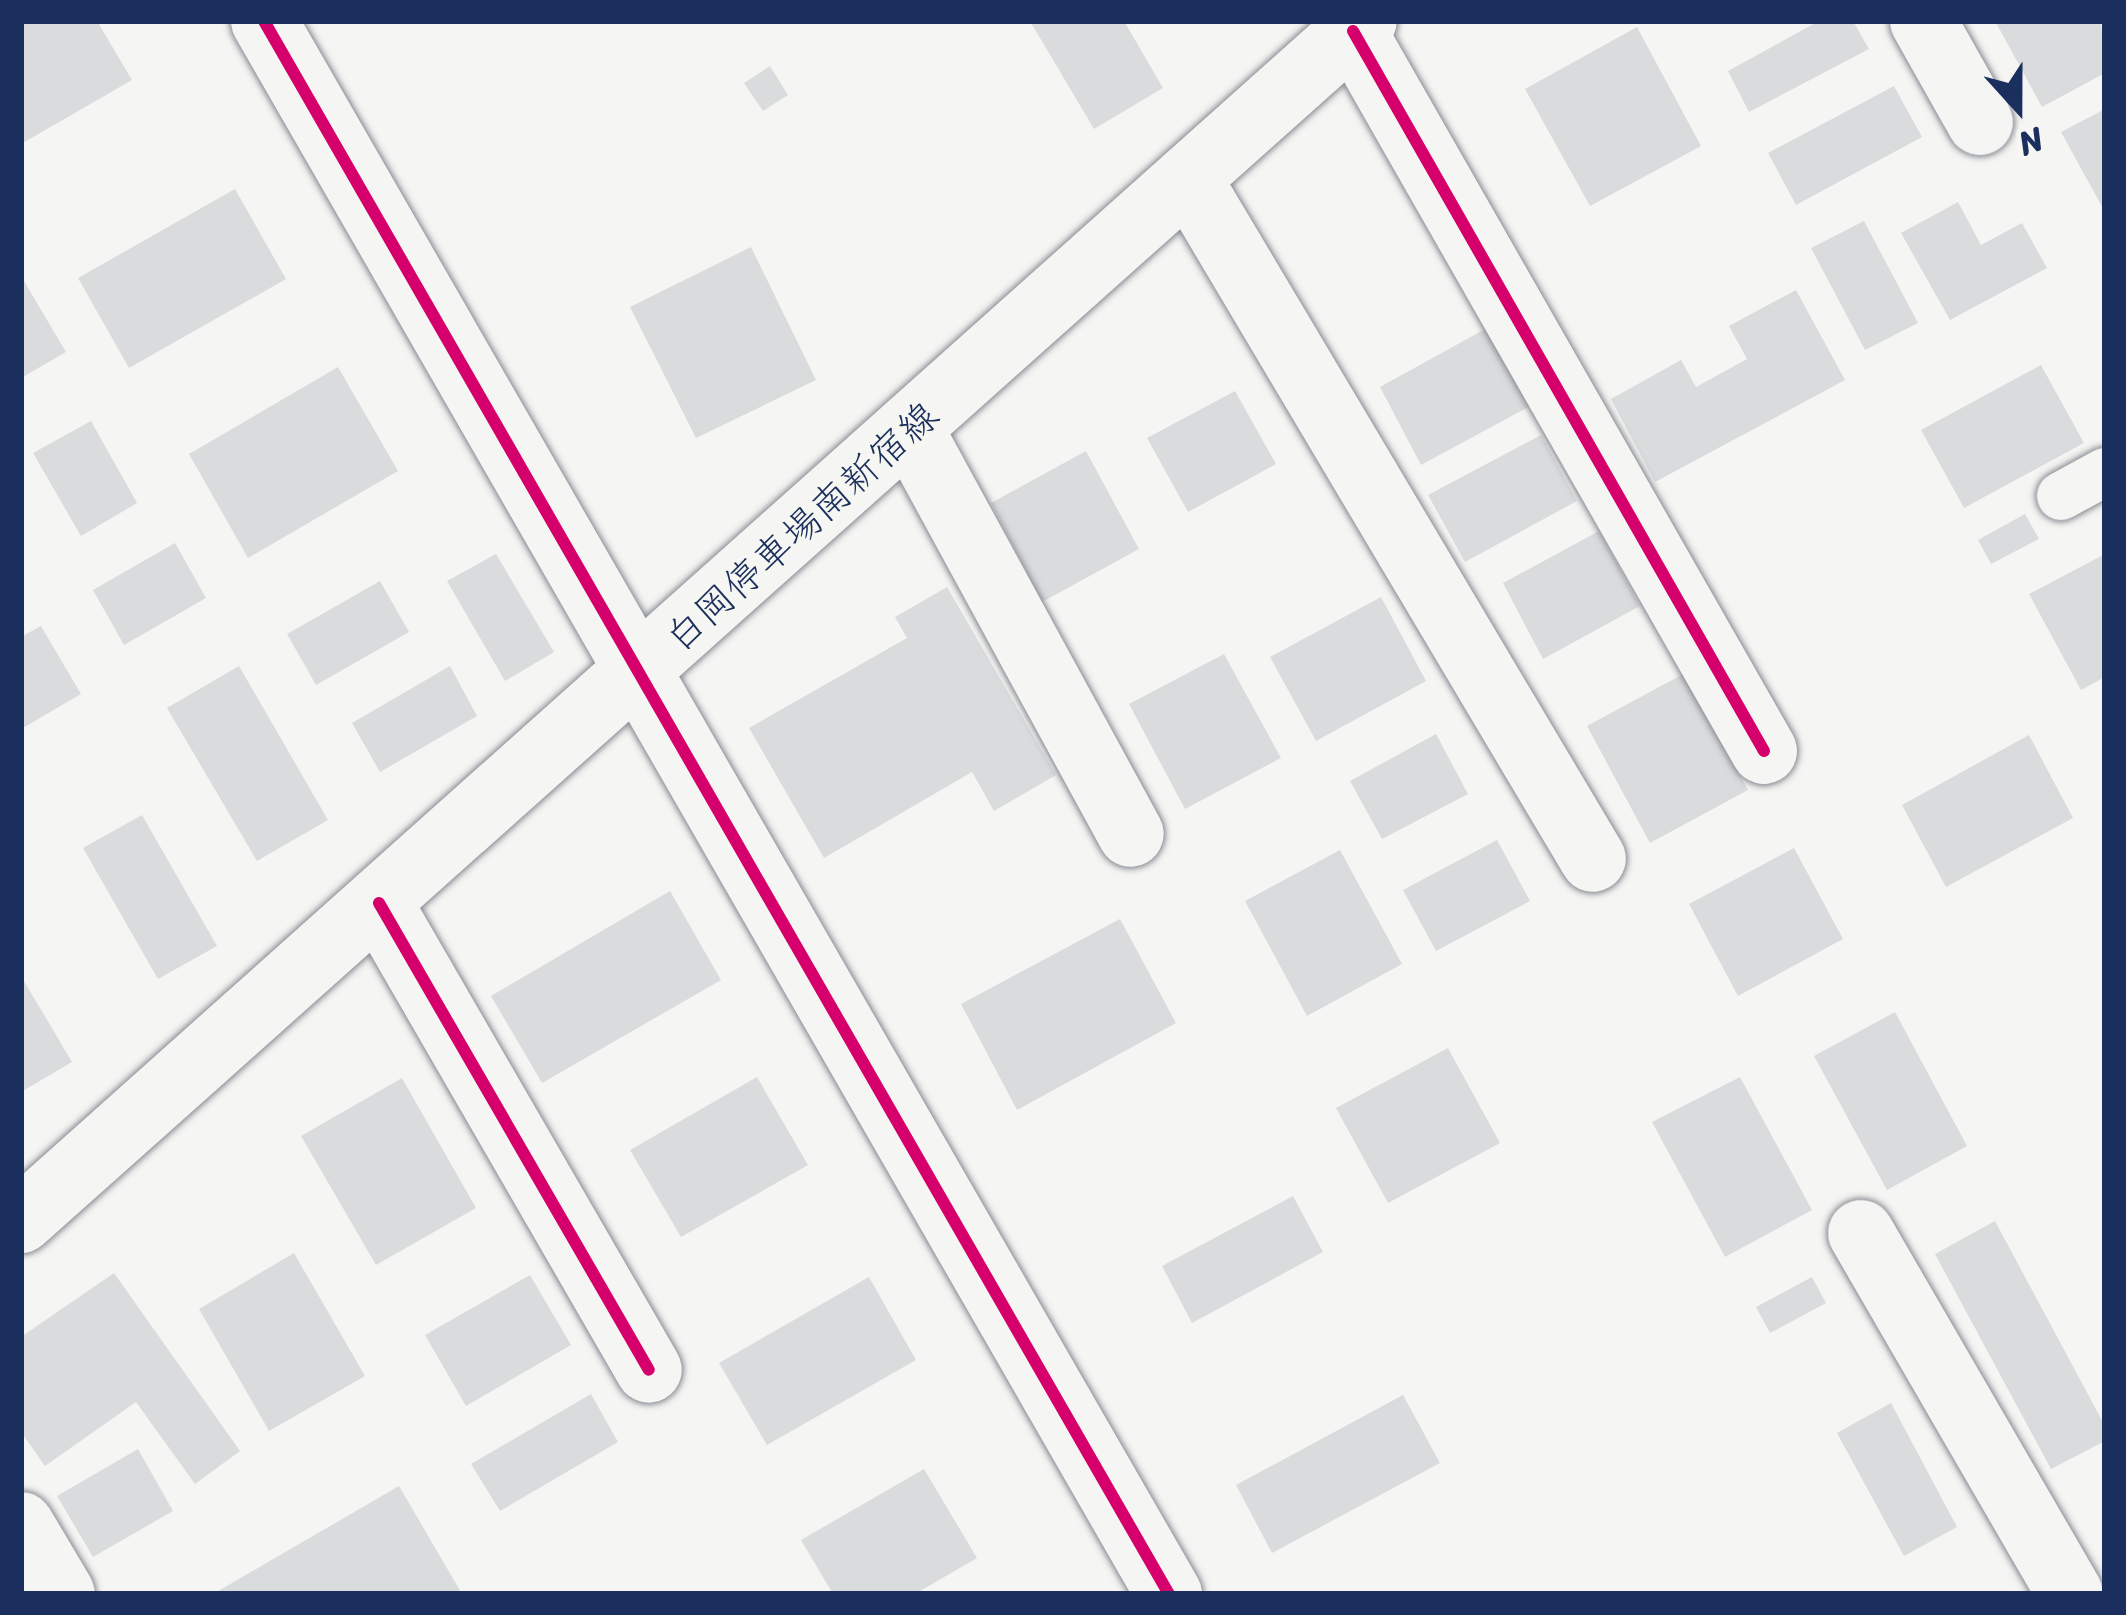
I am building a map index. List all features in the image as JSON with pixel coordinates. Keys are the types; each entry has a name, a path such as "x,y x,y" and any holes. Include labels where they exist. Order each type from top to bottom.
{"street":[{"path":"264,21 1169,1594"},
{"path":"1923,21 1980,122"},
{"path":"1359,26 1764,751"},
{"name":"白岡停車場南新宿線","path":"21,1220 639,674 1359,26"},
{"path":"1188,178 1594,860"},
{"path":"910,429 1132,834"},
{"path":"379,903 649,1370"},
{"path":"1861,1233 2071,1594"},
{"path":"21,1525 62,1594"}],"lane":[{"path":"2061,496 2105,472"}],"building":[{"path":"21,21 97,21 132,80 21,144"},
{"path":"1030,21 1124,21 1163,88 1094,129"},
{"path":"1819,21 1853,21 1869,49 1749,112 1728,71"},
{"path":"1995,21 2101,21 2105,73 2042,107"},
{"path":"1637,27 1701,146 1590,206 1525,89"},
{"path":"770,66 788,95 763,111 744,83"},
{"path":"1894,86 1922,137 1796,205 1768,153"},
{"path":"2105,109 2105,212 2061,132"},
{"path":"235,189 286,279 129,368 78,278"},
{"path":"1958,202 1981,245 2022,223 2047,268 1950,320 1901,233"},
{"path":"1864,221 1918,323 1865,350 1811,248"},
{"path":"751,247 816,380 696,438 630,307"},
{"path":"21,276 66,352 21,378"},
{"path":"1796,290 1845,380 1655,482 1611,399 1681,360 1696,387 1747,359 1729,326"},
{"path":"1487,328 1530,406 1421,465 1380,387"},
{"path":"2041,365 2084,443 1964,508 1921,430"},
{"path":"338,367 398,471 248,558 189,454"},
{"path":"1235,391 1276,464 1188,512 1147,438"},
{"path":"91,421 137,503 81,536 33,453"},
{"path":"1541,435 1577,501 1465,562 1428,495"},
{"path":"1086,451 1139,549 1042,602 991,503"},
{"path":"2025,514 2039,539 1991,564 1978,540"},
{"path":"1599,531 1640,606 1543,659 1503,583"},
{"path":"175,543 206,598 124,645 93,590"},
{"path":"496,554 554,652 505,681 447,581"},
{"path":"2105,554 2105,677 2081,690 2029,594"},
{"path":"380,581 409,632 316,685 287,634"},
{"path":"947,587 1056,775 994,811 972,772 824,858 749,728 907,638 895,617"},
{"path":"1381,597 1426,681 1316,741 1270,657"},
{"path":"41,626 81,694 21,729 21,637"},
{"path":"1224,654 1281,758 1185,809 1129,704"},
{"path":"239,666 328,820 257,861 167,708"},
{"path":"450,666 477,716 380,772 352,723"},
{"path":"1685,673 1748,790 1650,843 1587,726"},
{"path":"1436,734 1468,794 1382,839 1350,781"},
{"path":"2029,735 2073,818 1946,887 1902,805"},
{"path":"142,815 217,946 158,979 83,848"},
{"path":"1497,840 1530,901 1436,951 1403,890"},
{"path":"1794,848 1843,939 1738,996 1689,904"},
{"path":"1340,850 1402,964 1307,1016 1245,901"},
{"path":"670,891 721,980 542,1083 491,996"},
{"path":"1120,919 1176,1023 1017,1110 961,1004"},
{"path":"21,976 72,1062 21,1092"},
{"path":"1895,1012 1967,1146 1887,1190 1814,1056"},
{"path":"1448,1048 1500,1143 1388,1203 1336,1108"},
{"path":"757,1077 808,1165 681,1237 630,1150"},
{"path":"1740,1077 1812,1210 1725,1257 1652,1122"},
{"path":"402,1078 476,1208 376,1265 301,1136"},
{"path":"1293,1196 1323,1252 1192,1323 1162,1266"},
{"path":"1995,1221 2105,1426 2105,1441 2051,1469 1935,1254"},
{"path":"294,1253 365,1376 269,1431 199,1309"},
{"path":"114,1273 240,1451 195,1484 136,1402 45,1466 21,1432 21,1337"},
{"path":"530,1275 571,1345 466,1406 425,1335"},
{"path":"869,1277 916,1360 767,1445 719,1363"},
{"path":"1812,1277 1826,1303 1770,1333 1756,1307"},
{"path":"591,1394 618,1442 500,1511 471,1464"},
{"path":"1403,1395 1440,1463 1272,1553 1236,1485"},
{"path":"1891,1403 1957,1527 1904,1556 1837,1433"},
{"path":"138,1449 173,1511 93,1557 57,1496"},
{"path":"924,1469 977,1558 915,1594 833,1594 801,1540"},
{"path":"399,1486 462,1594 213,1594"}],"cycle path":[{"path":"264,21 1169,1594"},
{"path":"1353,31 1764,751"},
{"path":"379,903 649,1370"}]}
